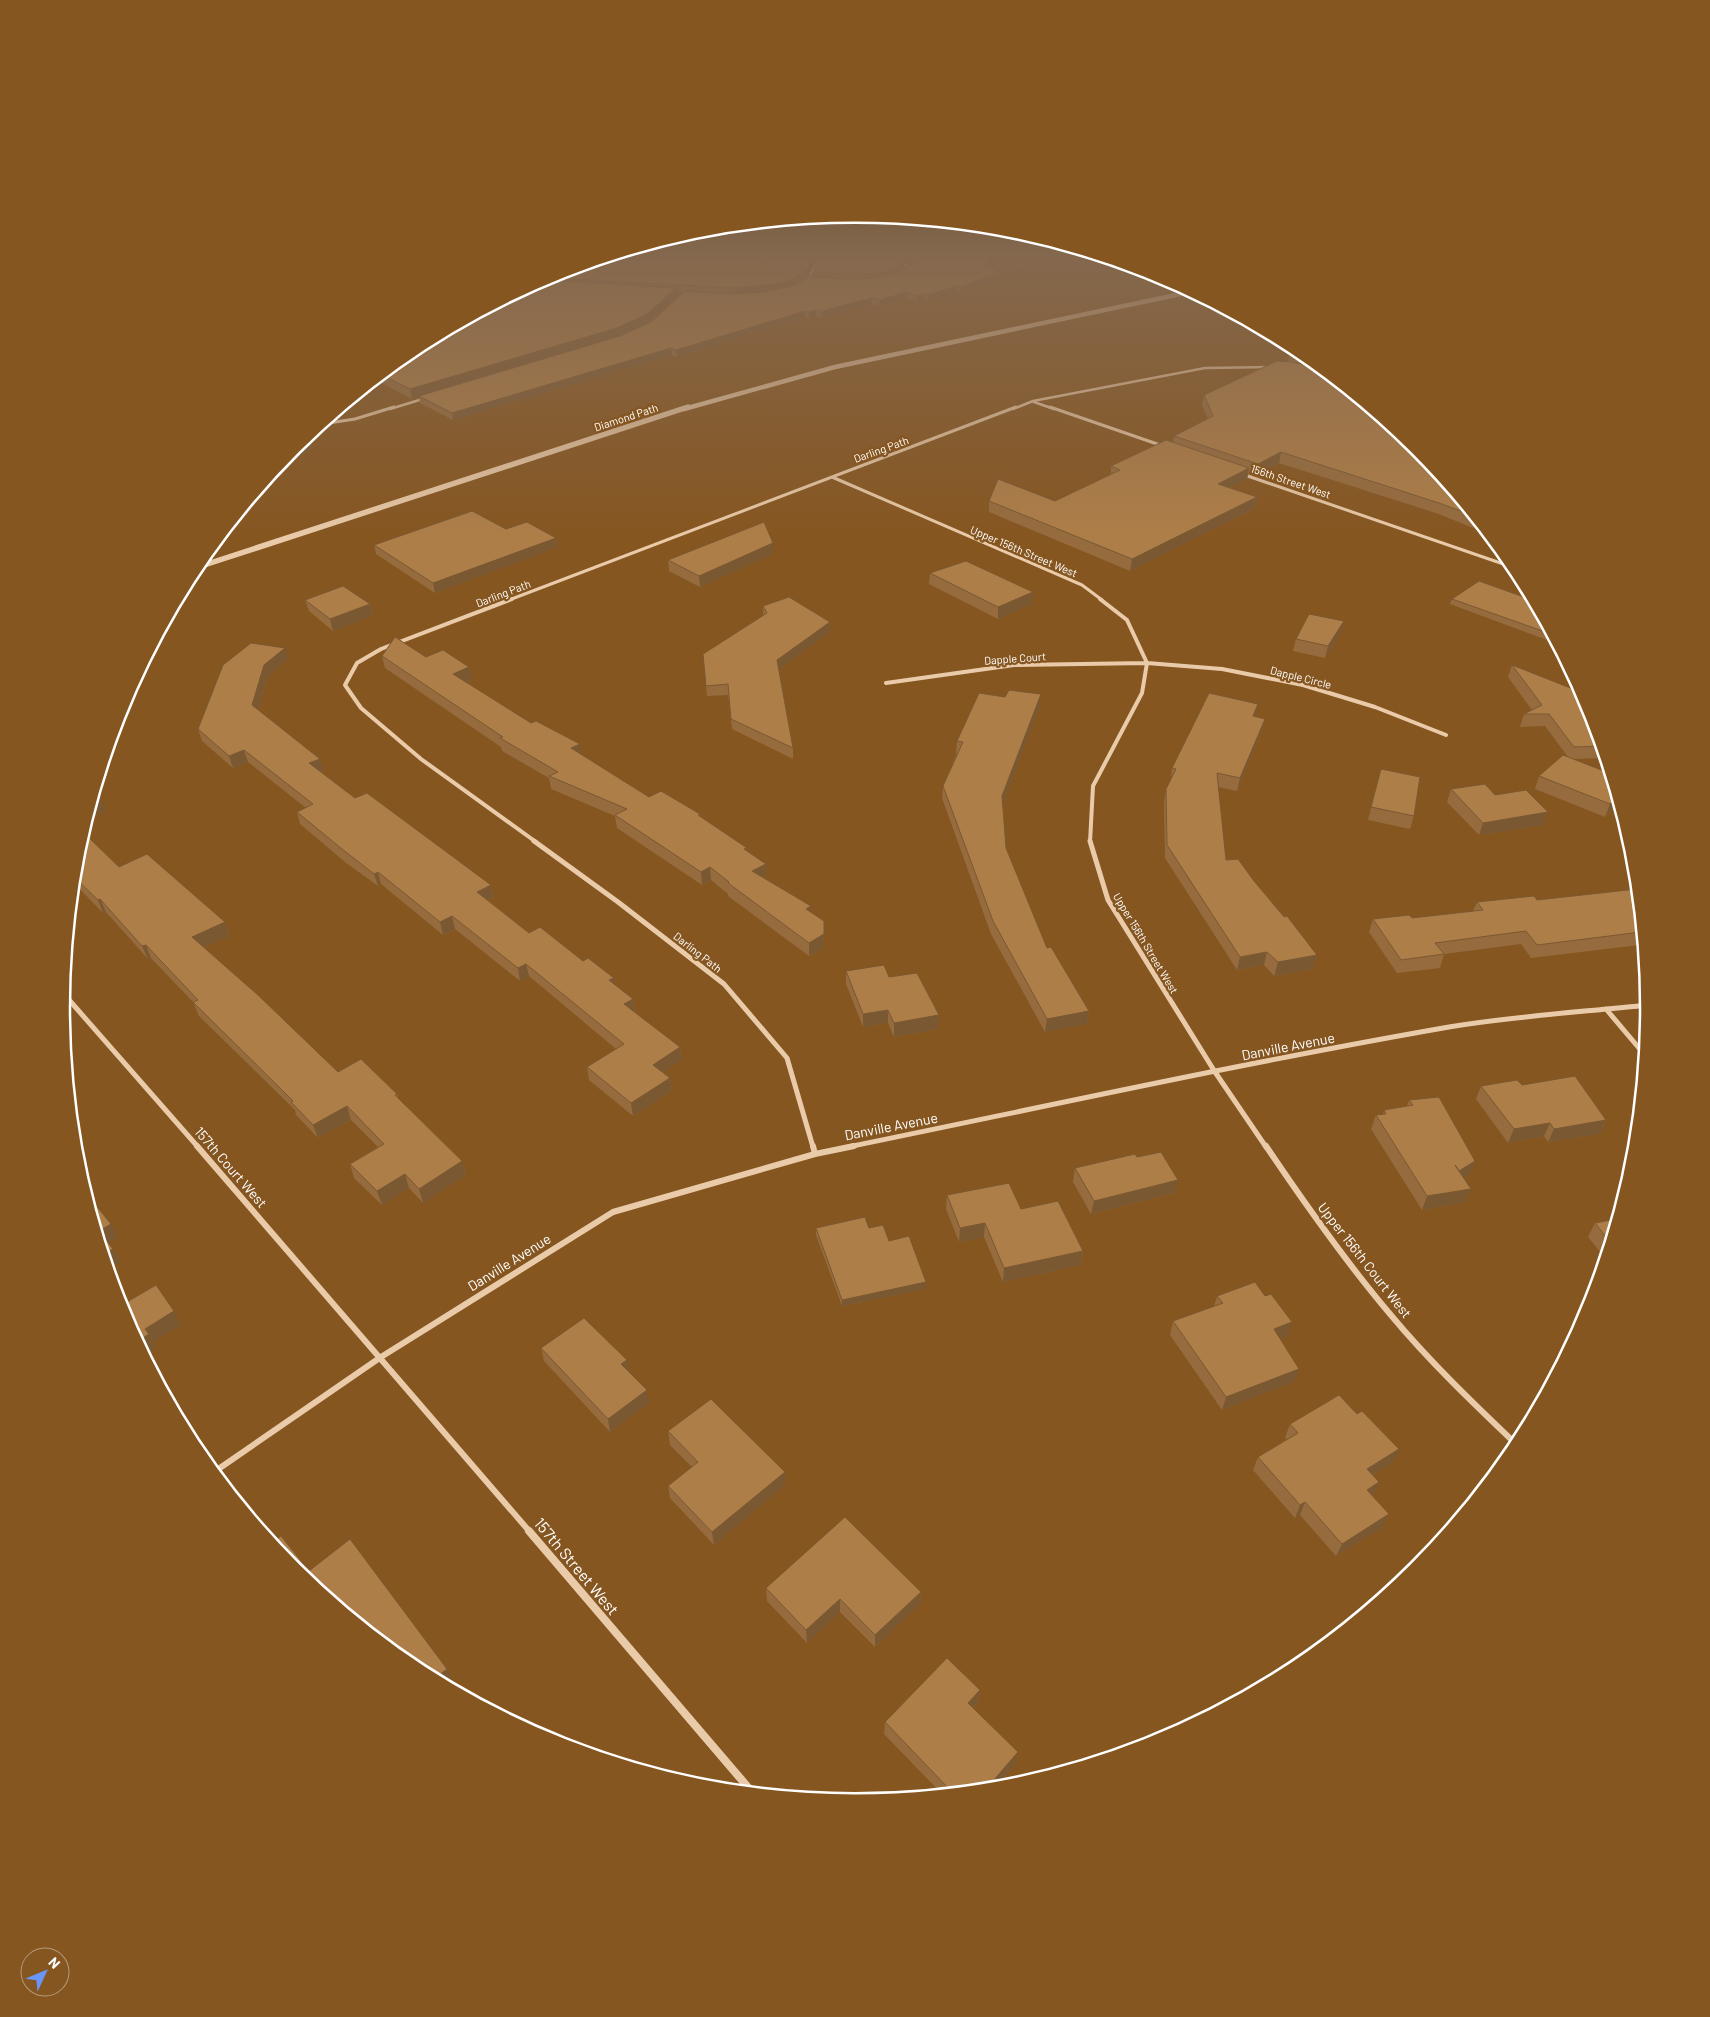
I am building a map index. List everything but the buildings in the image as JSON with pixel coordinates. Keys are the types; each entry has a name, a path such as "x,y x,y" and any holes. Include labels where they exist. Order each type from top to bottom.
{"street":[{"name":"Diamond Path","path":"208,564 708,401 835,367 915,350"},
{"name":"Darling Path","path":"815,1154 787,1058 724,984 618,902 422,759 361,708 345,685 357,663 381,649 831,477 1034,402 1205,368 1275,367"},
{"path":"332,422 355,419 430,396"},
{"path":"1034,402 1169,448"},
{"name":"156th Street West","path":"1235,471 1502,563"},
{"name":"Upper 156th Street West","path":"831,477 1082,585 1127,620 1147,663 1142,693 1094,786 1088,838 1108,900 1216,1072"},
{"name":"Dapple Court","path":"886,683 1014,665 1147,663"},
{"name":"Dapple Circle","path":"1147,663 1222,669 1302,685 1375,707 1446,735"},
{"name":"157th Court West","path":"70,1001 380,1357"},
{"name":"Danville Avenue","path":"219,1468 380,1357 613,1212 815,1154 1216,1072 1450,1027 1640,1005"},
{"path":"1606,1009 1638,1047"},
{"name":"Upper 156th Court West","path":"1216,1072 1316,1220 1390,1314 1460,1392 1511,1440"},
{"name":"157th Street West","path":"380,1357 747,1786"}]}
